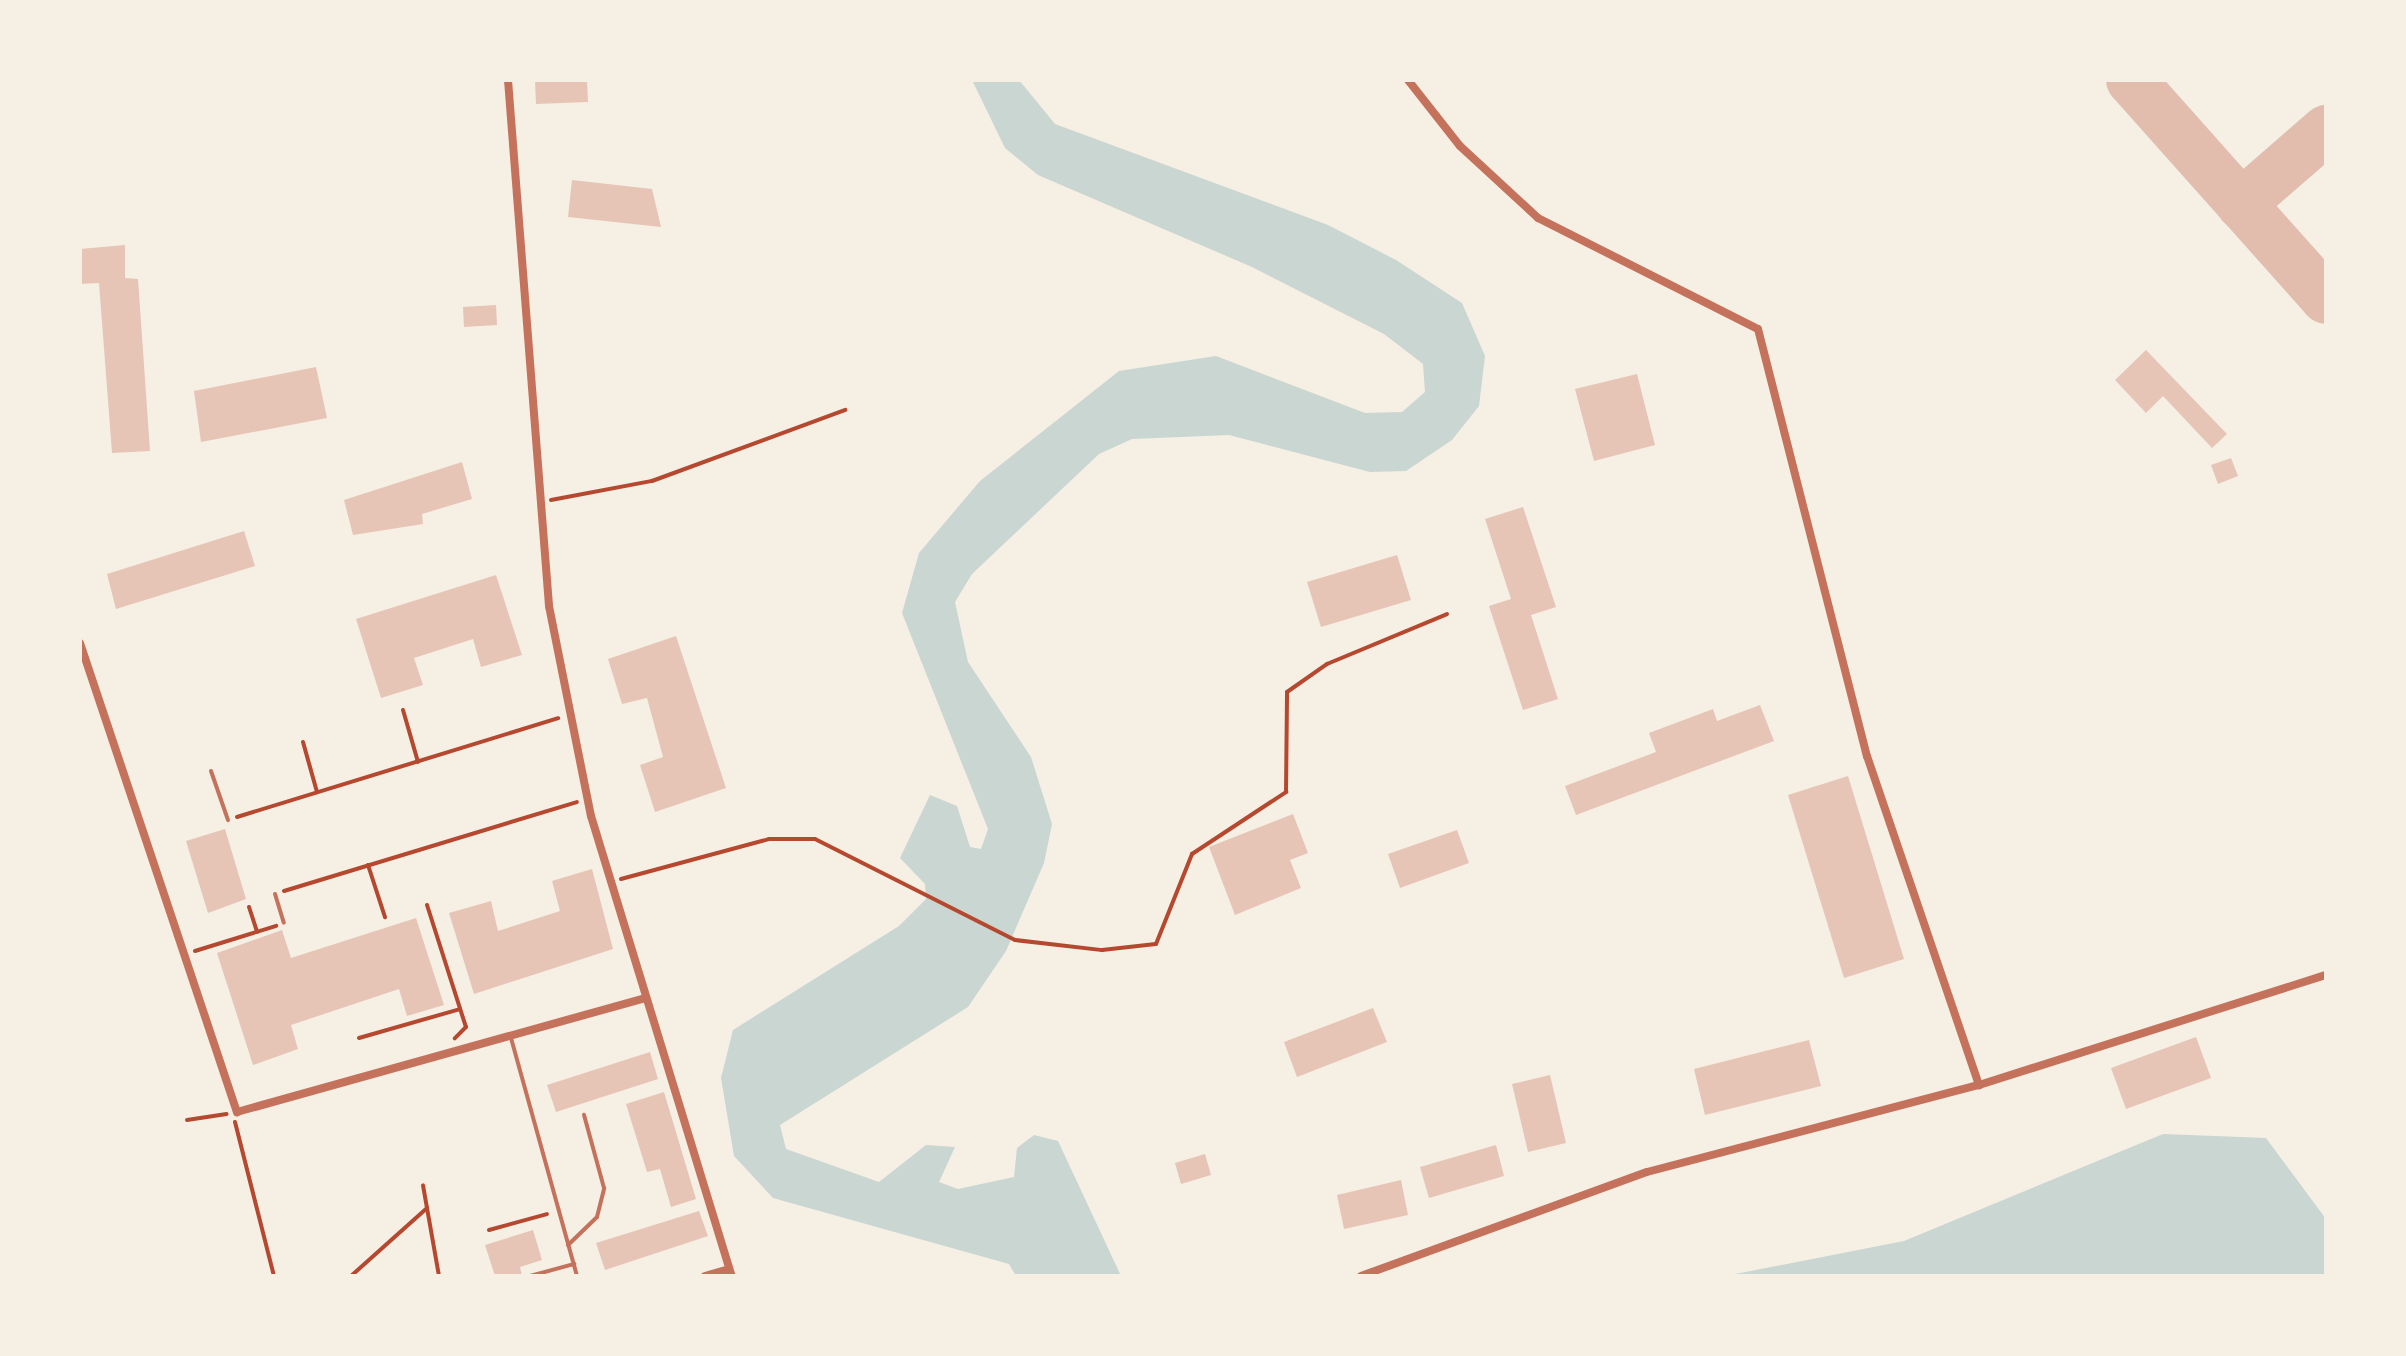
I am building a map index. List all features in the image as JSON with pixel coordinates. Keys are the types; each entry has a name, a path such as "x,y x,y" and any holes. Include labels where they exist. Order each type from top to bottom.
{"street":[{"path":"508,80 541,502 571,714 587,799 644,999 730,1272 706,1276"},
{"path":"1408,80 1460,146 1538,218 1758,330 1868,756 1979,1085"},
{"path":"80,643 237,1112 458,1054 644,999"},
{"path":"1361,1276 1647,1172 1979,1085 2326,976"}],"lane":[{"path":"212,771 228,820"},
{"path":"275,894 284,923"},
{"path":"511,1038 577,1276"},
{"path":"568,1244 597,1217 604,1188 584,1114"},
{"path":"530,1276 574,1264"}],"path":[{"path":"541,502 652,481 846,410"},
{"path":"611,882 769,839 815,839 922,889 1015,940 1102,950 1156,944 1192,854 1286,792 1287,692 1327,664 1447,614"},
{"path":"403,710 418,762"},
{"path":"228,820 571,714"},
{"path":"303,742 317,792"},
{"path":"275,894 587,799"},
{"path":"368,865 384,917"},
{"path":"427,905 460,1008 458,1054"},
{"path":"249,907 257,932"},
{"path":"186,954 284,923"},
{"path":"359,1038 460,1008"},
{"path":"187,1120 237,1112 232,1132 274,1276"},
{"path":"423,1185 440,1276"},
{"path":"351,1276 426,1208"},
{"path":"489,1230 559,1210"}],"shaded area":[{"path":"972,80 1019,80 1055,124 1328,225 1396,260 1462,303 1485,356 1479,406 1452,440 1406,471 1370,472 1229,435 1132,439 1099,454 972,574 955,602 968,662 1031,757 1052,824 1044,863 1006,951 968,1007 780,1125 786,1149 879,1182 926,1145 955,1147 939,1182 958,1189 1014,1177 1017,1148 1034,1135 1058,1141 1121,1276 1016,1276 1009,1264 773,1198 734,1156 721,1078 733,1030 899,926 926,899 925,884 900,858 930,795 957,806 970,847 981,849 988,829 902,613 919,553 980,481 1119,371 1216,356 1365,413 1402,412 1425,392 1423,364 1384,334 1252,267 1038,175 1005,148"},
{"path":"2163,1134 2266,1138 2326,1219 2326,1276 1725,1276 1904,1241"}],"building":[{"path":"535,80 587,80 588,102 536,104"},
{"path":"572,180 652,189 661,227 568,217"},
{"path":"125,245 125,278 138,279 150,451 112,453 99,283 80,284 80,249"},
{"path":"496,305 497,325 464,327 463,307"},
{"path":"2146,350 2227,434 2212,448 2163,396 2146,413 2115,380"},
{"path":"316,367 327,418 201,442 194,391"},
{"path":"1637,374 1655,445 1594,461 1575,389"},
{"path":"2231,458 2238,476 2218,484 2211,465"},
{"path":"462,462 472,499 422,514 423,524 353,535 344,500"},
{"path":"1523,507 1556,607 1531,615 1558,699 1523,710 1489,606 1511,599 1485,519"},
{"path":"244,531 255,566 116,609 107,574"},
{"path":"1397,555 1411,600 1321,627 1307,582"},
{"path":"496,575 522,655 481,667 473,639 414,658 423,685 381,698 356,619"},
{"path":"676,636 726,788 655,812 640,765 663,757 647,698 622,704 608,659"},
{"path":"1760,705 1774,741 1576,815 1565,786 1656,752 1649,733 1713,709 1717,721"},
{"path":"1848,776 1904,959 1844,978 1788,795"},
{"path":"1293,814 1308,853 1290,860 1301,888 1235,915 1209,847"},
{"path":"225,829 246,899 208,913 186,841"},
{"path":"1457,830 1469,863 1400,888 1388,854"},
{"path":"592,869 613,949 474,994 449,913 491,901 498,931 560,911 552,881"},
{"path":"416,918 444,1005 407,1016 399,989 291,1025 298,1049 253,1065 217,953 282,930 291,958"},
{"path":"1373,1008 1387,1042 1297,1077 1284,1042"},
{"path":"2196,1037 2211,1078 2126,1109 2111,1068"},
{"path":"1809,1040 1821,1086 1705,1115 1694,1069"},
{"path":"650,1052 658,1079 556,1112 547,1085"},
{"path":"1550,1075 1566,1143 1528,1152 1512,1084"},
{"path":"664,1092 696,1199 671,1207 660,1169 647,1172 626,1104"},
{"path":"1496,1145 1504,1176 1429,1198 1420,1167"},
{"path":"1205,1154 1211,1175 1181,1184 1175,1163"},
{"path":"1401,1180 1408,1215 1344,1229 1337,1195"},
{"path":"699,1211 708,1236 605,1270 596,1243"},
{"path":"533,1230 542,1260 520,1267 522,1276 495,1276 485,1245"}],"taxiway":[{"path":"2131,80 2326,299"},
{"path":"2241,204 2326,130"}]}
